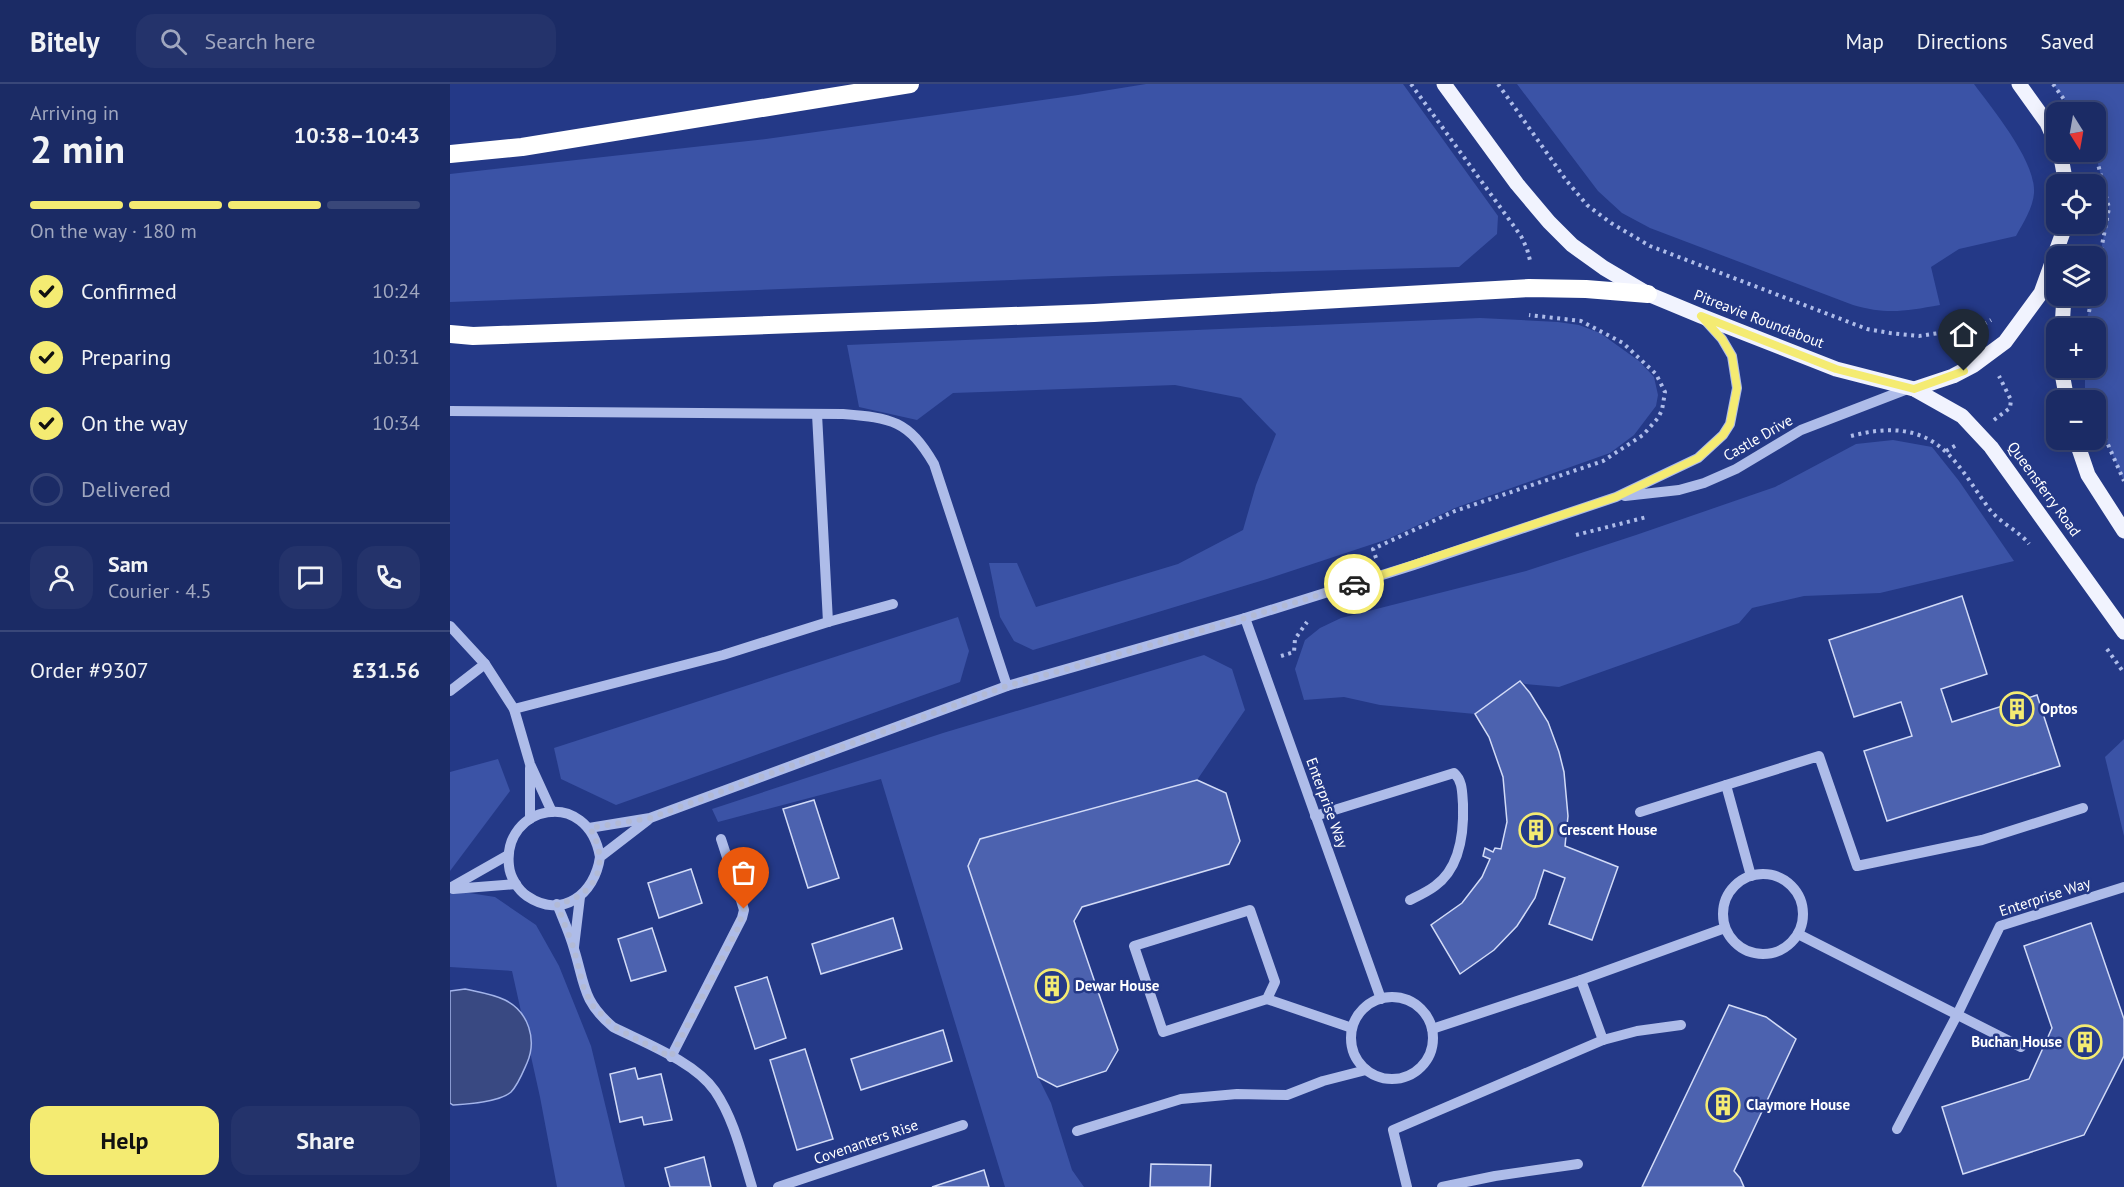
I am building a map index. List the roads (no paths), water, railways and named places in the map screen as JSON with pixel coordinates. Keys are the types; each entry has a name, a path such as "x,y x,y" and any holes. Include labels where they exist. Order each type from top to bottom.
{"highway":[{"path":"450,154 522,147 910,84"},
{"path":"450,334 473,336 1094,313 1529,288 1586,289 1648,294"}],"main road":[{"name":"Pitreavie Roundabout","path":"1444,84 1516,184 1549,222 1572,245 1604,268 1648,294 1701,316 1836,369 1912,389"},
{"path":"2019,84 2046,122"},
{"path":"1912,389 1953,376 1974,365 2005,342 2041,293 2062,234"},
{"name":"Queensferry Road","path":"1912,389 1962,416 1978,432 2124,632"},
{"path":"2079,450 2088,475 2124,531"}],"street":[{"name":"Castle Drive","path":"590,828 650,818 1007,686 1245,618 1414,565 1616,497 1698,458 1723,435 1730,424 1737,388 1732,356 1722,339 1701,316"},
{"name":"Castle Drive","path":"1616,497 1679,490 1704,483 1736,469 1800,430 1912,389"},
{"path":"450,411 817,414 883,418 906,428 922,443 934,464 1007,686"},
{"path":"817,414 828,622"},
{"path":"514,709 723,655 893,604"},
{"name":"Enterprise Way","path":"1245,618 1381,999"},
{"path":"450,626 485,664 514,709 530,764 552,812"},
{"path":"450,692 485,664"},
{"path":"1640,812 1819,756 1857,866 1982,840 2083,808"},
{"path":"530,764 530,819"},
{"path":"1315,816 1454,773 1459,777 1464,827 1457,854 1447,874 1436,886 1410,900"},
{"path":"1726,785 1751,876"},
{"path":"552,812 566,813 579,819 590,828 598,842 600,857 598,873 591,886 580,897 557,904 541,903 527,896 516,884 509,870 508,855 511,841 519,828 530,819 552,812"},
{"name":"Castle Drive","path":"600,857 650,818"},
{"path":"671,1057 742,918 744,909 721,839"},
{"path":"450,889 508,855"},
{"path":"1768,874 1778,877 1793,887 1802,904 1803,914 1798,934 1782,949 1765,954 1755,954 1736,945 1725,928 1723,908 1726,898 1739,882 1751,876 1768,874"},
{"path":"450,889 516,884"},
{"name":"Enterprise Way","path":"1897,1130 2000,926 2124,887"},
{"path":"574,949 580,897"},
{"path":"557,904 574,949 584,989 602,1018 692,1070 715,1091 736,1137 752,1187"},
{"path":"1268,999 1275,982 1250,910 1134,946 1163,1032 1268,999 1352,1028"},
{"path":"1432,1029 1581,980 1725,928"},
{"path":"1798,934 2021,1047"},
{"path":"1581,980 1603,1040"},
{"path":"1396,997 1418,1006 1426,1015 1432,1029 1432,1046 1422,1066 1411,1075 1401,1079 1385,1079 1366,1070 1354,1054 1351,1045 1352,1028 1358,1014 1369,1004 1381,999 1396,997"},
{"path":"1407,1187 1393,1130 1603,1040 1638,1031 1681,1025"},
{"path":"1077,1131 1181,1099 1238,1094 1287,1095 1323,1081 1366,1070"},
{"name":"Covenanters Rise","path":"778,1187 963,1125"},
{"path":"1442,1187 1495,1176 1578,1164"}],"place":[{"name":"Optos","path":"2017,709"},
{"name":"Crescent House","path":"1536,830"},
{"name":"Dewar House","path":"1052,986"},
{"name":"Buchan House","path":"2085,1042"},
{"name":"Claymore House","path":"1723,1105"}]}
